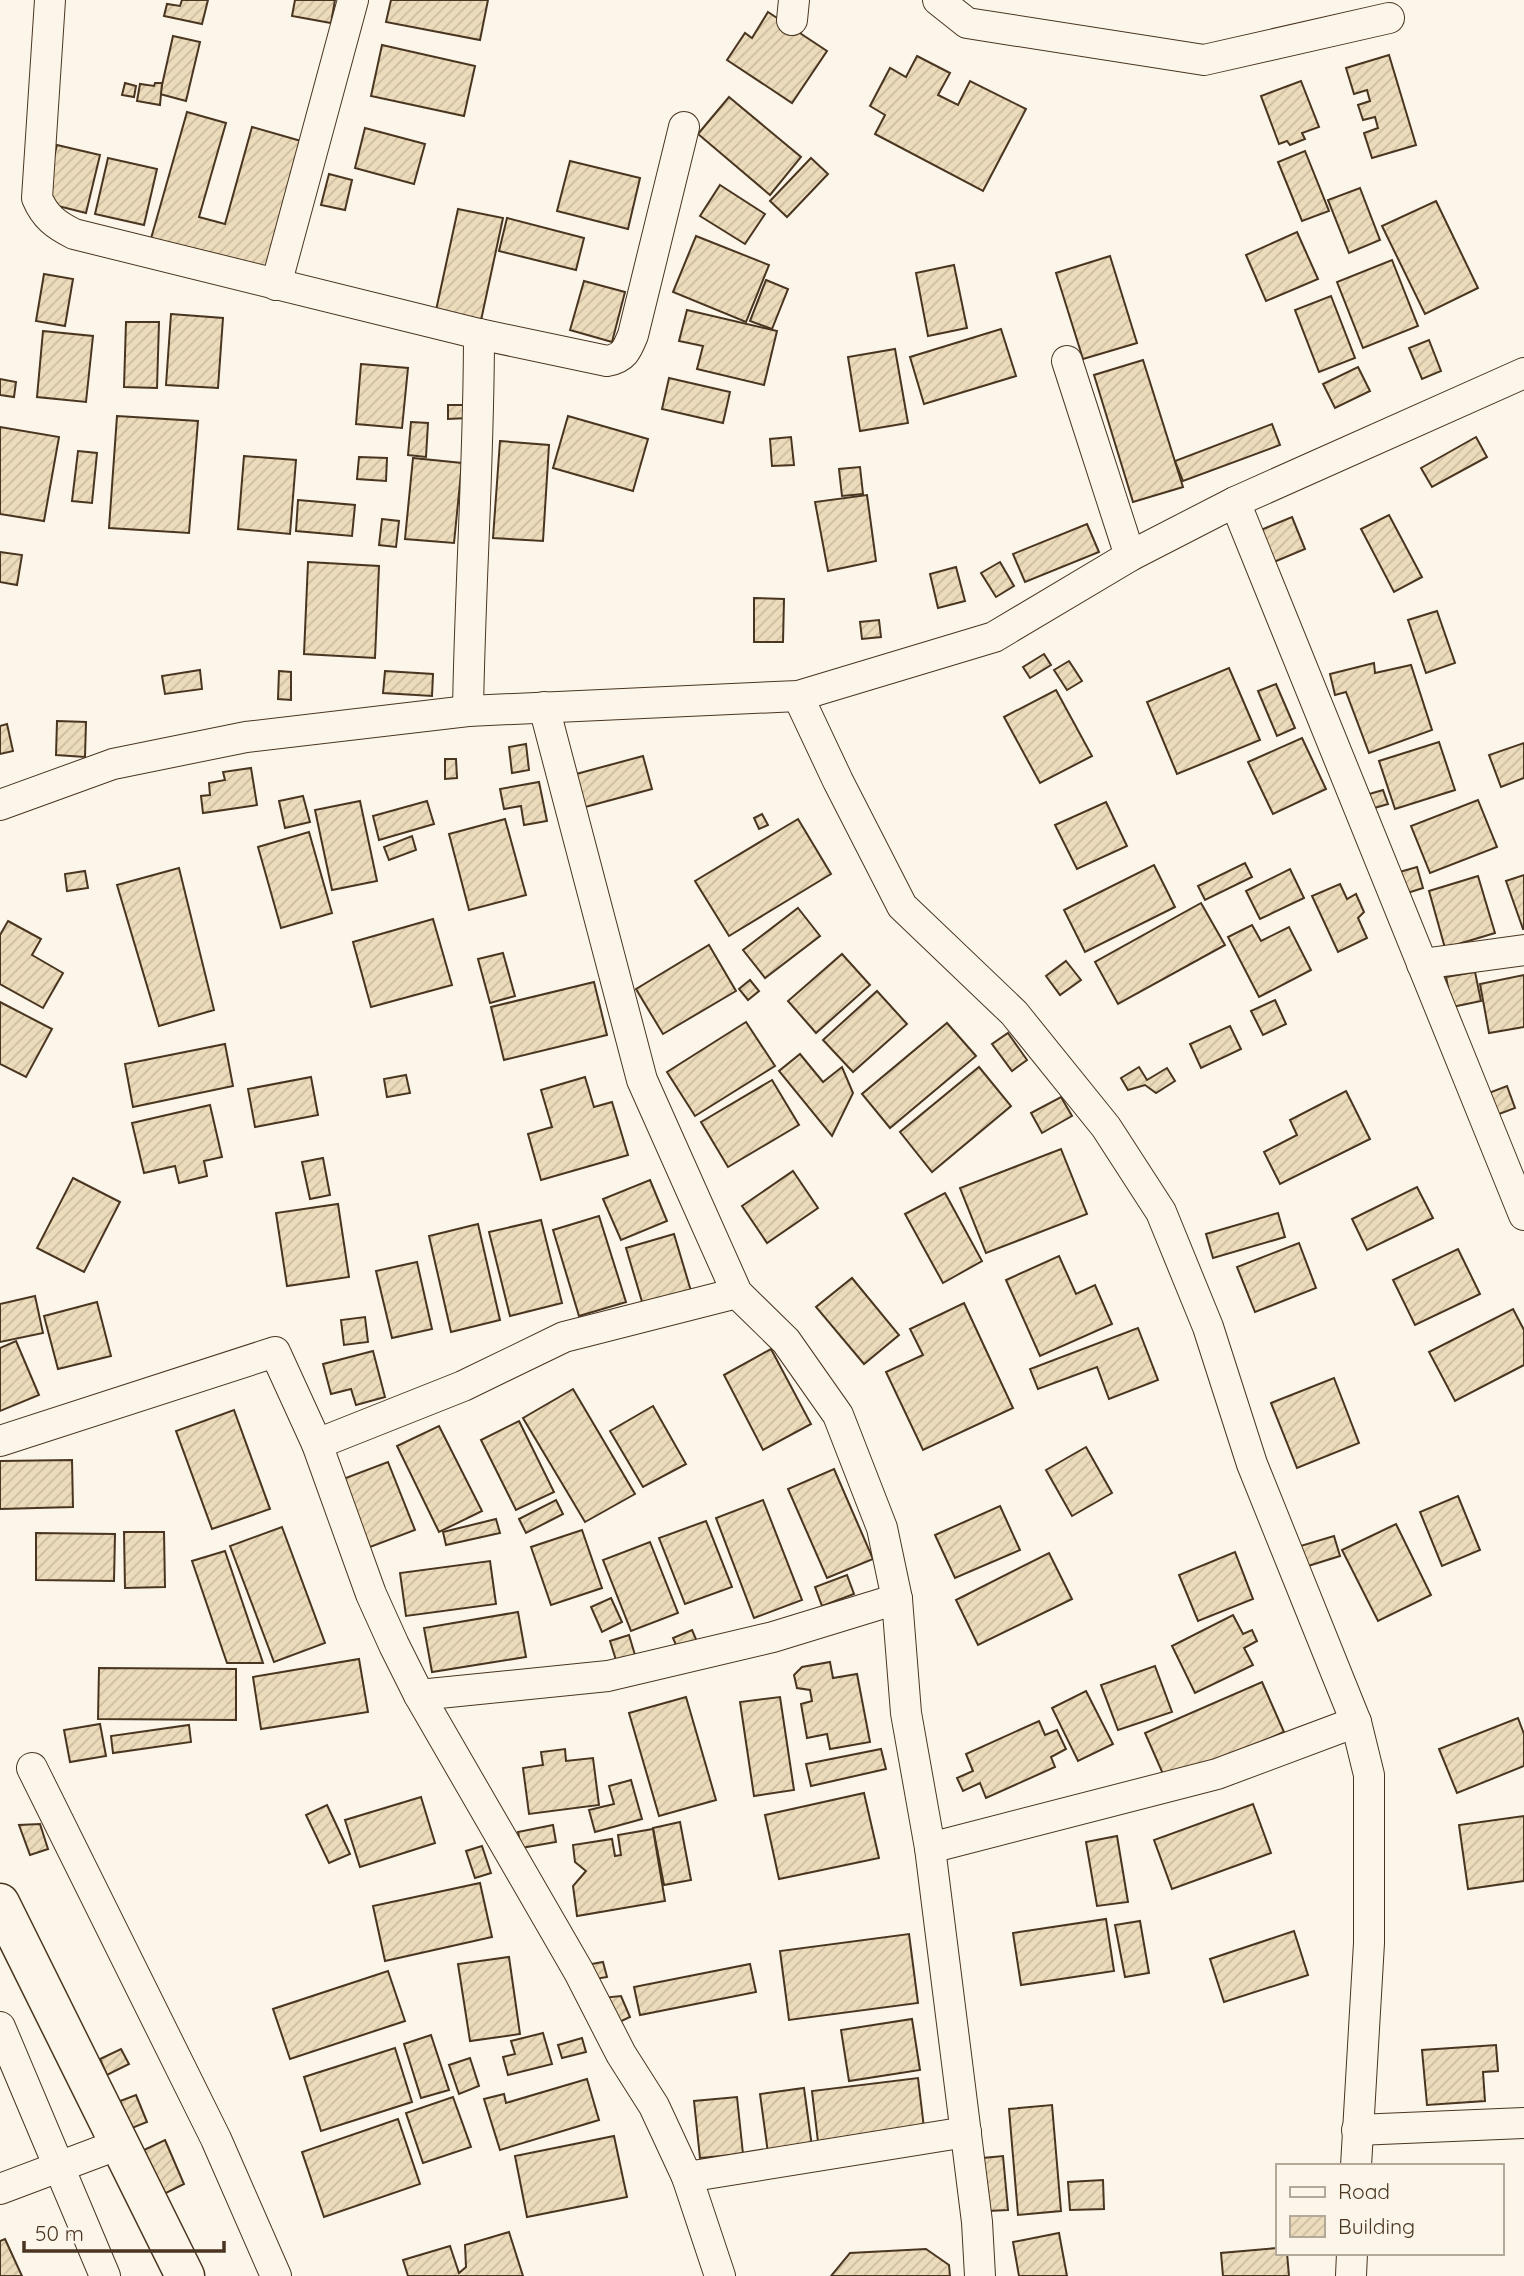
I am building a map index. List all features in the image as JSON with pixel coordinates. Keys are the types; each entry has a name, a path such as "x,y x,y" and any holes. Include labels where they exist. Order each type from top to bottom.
{"main road":[{"path":"0,1903 117,2145 185,2276"}],"street":[{"path":"51,0 38,152 37,198 43,211 56,225 74,234 276,285 479,334 607,361 626,353 633,335 684,127"},
{"path":"276,285 353,0"},
{"path":"938,0 967,23 1204,60 1390,18"},
{"path":"468,711 471,582 479,447 479,334"},
{"path":"1067,361 1130,556"},
{"path":"0,805 113,764 246,737 468,711 798,696 994,637 1130,556 1235,502 1524,373"},
{"path":"1235,502 1524,1215"},
{"path":"798,696 902,906 1014,1013 1106,1127 1161,1212 1208,1327 1252,1464 1356,1722 1369,1775 1369,1943 1356,2164"},
{"path":"544,707 642,1080 737,1293 786,1340 838,1415 883,1528 897,1600 906,1713 930,1848 966,2132 980,2276"},
{"path":"1422,964 1524,950"},
{"path":"317,1444 463,1386 564,1338 737,1293"},
{"path":"0,1441 275,1352 317,1444 371,1594 419,1695 579,1972 621,2054 654,2106 687,2177 720,2276"},
{"path":"419,1695 608,1676 773,1637 897,1600"},
{"path":"930,1848 1217,1774 1356,1722"},
{"path":"32,1768 216,2138 276,2276"},
{"path":"0,2027 105,2276"},
{"path":"1357,2130 1524,2123"},
{"path":"687,2177 966,2132"},
{"path":"0,2189 57,2165 117,2145"},
{"path":"1351,2276 1352,2255"}],"building":[{"path":"182,0 208,0 202,24 164,16 167,4 180,6"},
{"path":"295,0 335,0 331,23 292,16"},
{"path":"391,0 488,0 480,40 386,22"},
{"path":"768,12 827,51 792,103 727,60 745,33 752,38"},
{"path":"173,36 200,42 186,101 160,94"},
{"path":"382,45 475,66 464,116 371,96"},
{"path":"1389,55 1416,145 1372,158 1364,133 1378,128 1375,117 1363,120 1358,105 1370,101 1367,90 1354,94 1346,68"},
{"path":"917,56 950,73 938,95 958,105 970,81 1026,109 983,191 875,134 885,115 870,106 890,68 906,77"},
{"path":"1301,81 1319,127 1302,133 1305,139 1290,145 1287,141 1279,144 1261,96"},
{"path":"125,83 136,86 134,97 122,95"},
{"path":"155,83 162,83 160,105 137,101 140,84 154,86"},
{"path":"729,97 801,157 770,195 698,134"},
{"path":"187,112 226,123 199,217 225,224 252,127 301,141 264,274 150,242"},
{"path":"365,128 425,144 414,184 355,168"},
{"path":"57,145 100,155 86,213 42,202"},
{"path":"1305,151 1329,211 1302,221 1278,162"},
{"path":"108,158 157,169 144,225 95,214"},
{"path":"811,158 828,174 787,217 770,201"},
{"path":"570,161 640,178 628,229 557,211"},
{"path":"329,174 352,180 345,210 321,205"},
{"path":"720,185 765,214 745,244 700,216"},
{"path":"1360,188 1380,240 1349,253 1328,200"},
{"path":"1436,201 1478,288 1425,314 1382,226"},
{"path":"458,209 503,218 480,325 435,315"},
{"path":"507,218 584,238 576,270 499,251"},
{"path":"1297,232 1318,279 1266,301 1246,255"},
{"path":"696,236 769,265 746,322 673,292"},
{"path":"1110,256 1137,343 1083,359 1056,273"},
{"path":"1392,260 1418,326 1363,348 1337,282"},
{"path":"954,265 967,328 928,336 916,273"},
{"path":"44,274 73,279 65,326 36,321"},
{"path":"766,280 788,289 772,329 750,321"},
{"path":"584,281 625,292 612,342 570,330"},
{"path":"1331,296 1355,358 1319,372 1295,310"},
{"path":"687,310 777,331 764,385 697,369 703,346 679,341"},
{"path":"171,314 223,318 218,388 166,385"},
{"path":"126,322 159,322 157,388 124,387"},
{"path":"1001,329 1016,376 924,404 910,357"},
{"path":"43,331 93,336 86,402 37,397"},
{"path":"1429,340 1441,371 1422,379 1409,348"},
{"path":"895,349 908,423 860,431 848,357"},
{"path":"1143,360 1183,487 1133,502 1094,375"},
{"path":"361,364 408,368 402,428 356,424"},
{"path":"1358,367 1370,391 1335,408 1323,384"},
{"path":"669,378 730,392 723,423 662,409"},
{"path":"0,379 16,382 14,397 0,395"},
{"path":"448,405 467,405 468,418 448,419"},
{"path":"117,416 198,421 189,533 109,528"},
{"path":"568,416 648,439 633,491 553,468"},
{"path":"411,422 428,423 426,457 408,455"},
{"path":"1272,424 1280,445 1183,481 1175,461"},
{"path":"0,427 59,437 44,521 0,514"},
{"path":"791,437 794,465 772,466 770,439"},
{"path":"1476,437 1487,457 1432,487 1421,468"},
{"path":"500,441 549,445 543,541 493,538"},
{"path":"78,451 97,453 92,503 72,501"},
{"path":"244,456 296,460 290,534 238,529"},
{"path":"359,457 387,458 386,481 357,479"},
{"path":"413,458 462,463 454,543 405,539"},
{"path":"860,467 863,494 842,496 839,469"},
{"path":"867,495 876,561 828,571 815,502"},
{"path":"298,500 355,505 352,536 296,531"},
{"path":"1389,515 1422,577 1394,592 1361,529"},
{"path":"1292,517 1305,549 1269,564 1256,532"},
{"path":"382,519 399,521 396,547 379,545"},
{"path":"1087,524 1099,552 1025,582 1013,554"},
{"path":"0,552 22,555 17,585 0,582"},
{"path":"308,562 379,566 375,658 304,654"},
{"path":"1000,562 1014,586 996,597 981,573"},
{"path":"956,567 965,601 938,608 930,574"},
{"path":"754,598 784,599 783,642 754,642"},
{"path":"1437,611 1455,663 1426,673 1408,620"},
{"path":"879,620 881,637 862,639 860,622"},
{"path":"1044,654 1051,665 1030,678 1023,667"},
{"path":"1069,661 1082,681 1067,690 1054,670"},
{"path":"1374,663 1375,673 1411,665 1432,730 1369,753 1346,692 1335,695 1330,674"},
{"path":"1229,668 1260,740 1177,774 1147,702"},
{"path":"200,670 202,689 165,694 162,676"},
{"path":"279,671 291,672 291,700 278,699"},
{"path":"385,671 433,674 432,696 383,693"},
{"path":"1276,684 1295,728 1277,736 1258,691"},
{"path":"1056,690 1092,756 1040,783 1004,717"},
{"path":"57,721 86,722 85,757 56,755"},
{"path":"7,724 13,751 0,754 0,726"},
{"path":"1302,738 1326,789 1273,814 1248,762"},
{"path":"1439,742 1455,790 1395,809 1379,761"},
{"path":"1524,743 1524,778 1501,787 1489,755"},
{"path":"526,744 529,770 512,773 509,747"},
{"path":"643,756 652,789 574,810 565,777"},
{"path":"445,759 456,759 457,778 445,779"},
{"path":"251,768 257,805 203,813 201,796 210,795 209,783 225,780 223,772"},
{"path":"539,782 547,821 524,825 521,806 504,809 500,789"},
{"path":"1383,790 1388,804 1371,809 1366,795"},
{"path":"303,796 310,822 285,828 279,801"},
{"path":"1478,800 1497,847 1430,873 1411,826"},
{"path":"360,801 377,881 332,890 315,810"},
{"path":"427,801 434,824 379,840 373,816"},
{"path":"1106,802 1127,846 1077,869 1055,825"},
{"path":"762,814 768,825 759,829 754,818"},
{"path":"505,819 526,895 469,910 449,834"},
{"path":"798,819 831,874 729,936 695,881"},
{"path":"309,832 332,913 281,928 258,847"},
{"path":"412,836 416,850 389,860 384,847"},
{"path":"1245,863 1252,877 1205,900 1198,886"},
{"path":"1154,865 1175,907 1085,952 1064,910"},
{"path":"1417,867 1423,888 1401,895 1396,873"},
{"path":"179,868 214,1010 159,1026 117,885"},
{"path":"1290,869 1304,898 1260,919 1246,891"},
{"path":"85,871 88,888 67,891 65,874"},
{"path":"1524,875 1524,929 1523,929 1506,881"},
{"path":"1478,876 1495,933 1445,948 1429,891"},
{"path":"1340,884 1347,899 1356,894 1364,912 1358,918 1367,938 1338,952 1312,896"},
{"path":"1201,903 1225,945 1118,1004 1095,962"},
{"path":"798,908 820,936 765,978 743,950"},
{"path":"433,919 452,985 371,1007 353,942"},
{"path":"8,921 41,939 32,955 63,973 43,1008 0,984 0,935"},
{"path":"1252,925 1261,941 1289,927 1311,970 1259,997 1228,937"},
{"path":"709,945 736,991 663,1034 636,989"},
{"path":"503,953 515,996 490,1003 478,959"},
{"path":"842,954 870,985 816,1033 788,1001"},
{"path":"1066,961 1081,980 1060,995 1046,976"},
{"path":"1475,972 1481,1001 1452,1007 1446,977"},
{"path":"1524,975 1524,1027 1489,1033 1480,984"},
{"path":"750,980 759,991 748,1000 739,989"},
{"path":"594,982 607,1035 504,1060 491,1007"},
{"path":"877,991 907,1024 853,1072 823,1040"},
{"path":"1275,1000 1286,1024 1263,1035 1251,1011"},
{"path":"0,1002 52,1029 26,1077 0,1064"},
{"path":"746,1022 775,1066 695,1116 667,1072"},
{"path":"947,1023 976,1056 890,1128 862,1094"},
{"path":"1230,1026 1241,1049 1201,1068 1190,1044"},
{"path":"1008,1033 1027,1060 1012,1071 992,1044"},
{"path":"225,1044 233,1086 133,1107 125,1064"},
{"path":"800,1054 823,1082 842,1067 853,1093 832,1136 779,1071"},
{"path":"979,1067 1011,1106 932,1172 900,1132"},
{"path":"1139,1067 1147,1080 1167,1068 1175,1081 1156,1093 1145,1085 1128,1090 1121,1078"},
{"path":"406,1075 410,1093 387,1097 384,1079"},
{"path":"311,1077 318,1115 255,1127 248,1089"},
{"path":"585,1077 594,1107 612,1102 628,1155 541,1180 528,1134 552,1127 541,1090"},
{"path":"772,1080 799,1125 728,1167 701,1122"},
{"path":"1507,1086 1515,1108 1494,1116 1486,1094"},
{"path":"1346,1091 1370,1139 1280,1184 1264,1152 1297,1135 1290,1120"},
{"path":"1061,1097 1072,1116 1042,1133 1031,1113"},
{"path":"210,1105 222,1157 204,1161 207,1176 179,1183 175,1166 144,1173 132,1123"},
{"path":"1061,1149 1087,1214 986,1253 960,1188"},
{"path":"323,1158 330,1195 310,1199 302,1162"},
{"path":"793,1171 818,1208 767,1243 742,1206"},
{"path":"73,1178 120,1202 84,1272 37,1248"},
{"path":"650,1180 667,1221 621,1240 603,1199"},
{"path":"1417,1187 1433,1218 1367,1250 1352,1219"},
{"path":"945,1193 982,1261 943,1283 905,1214"},
{"path":"338,1204 349,1277 287,1286 276,1213"},
{"path":"1278,1213 1285,1237 1213,1258 1206,1234"},
{"path":"599,1216 626,1302 579,1316 553,1230"},
{"path":"541,1220 562,1303 510,1316 489,1232"},
{"path":"478,1224 500,1320 451,1332 429,1236"},
{"path":"674,1234 691,1291 643,1305 626,1248"},
{"path":"1299,1243 1316,1288 1255,1312 1237,1267"},
{"path":"1458,1249 1480,1294 1415,1325 1393,1280"},
{"path":"1059,1256 1076,1294 1095,1285 1112,1324 1040,1356 1006,1280"},
{"path":"417,1262 432,1329 392,1338 376,1271"},
{"path":"852,1278 899,1335 864,1364 816,1307"},
{"path":"35,1296 43,1333 0,1342 0,1304"},
{"path":"97,1302 111,1356 58,1369 44,1316"},
{"path":"964,1303 1013,1408 923,1450 886,1372 923,1355 910,1329"},
{"path":"1513,1309 1524,1330 1524,1365 1455,1401 1429,1352"},
{"path":"365,1317 368,1342 344,1345 341,1320"},
{"path":"1138,1328 1158,1380 1109,1399 1097,1367 1038,1389 1030,1369"},
{"path":"16,1341 39,1395 0,1411 0,1348"},
{"path":"771,1349 811,1424 763,1450 724,1375"},
{"path":"373,1351 385,1397 356,1405 351,1389 331,1394 323,1364"},
{"path":"1334,1378 1359,1443 1297,1468 1271,1403"},
{"path":"573,1389 635,1494 585,1522 523,1418"},
{"path":"653,1406 686,1464 643,1487 610,1431"},
{"path":"234,1410 270,1509 212,1529 176,1431"},
{"path":"519,1421 554,1492 516,1510 481,1440"},
{"path":"439,1426 482,1511 439,1532 397,1446"},
{"path":"1086,1447 1112,1493 1072,1516 1046,1470"},
{"path":"72,1460 73,1507 0,1509 0,1461"},
{"path":"388,1462 415,1530 370,1547 343,1479"},
{"path":"834,1469 873,1559 827,1578 788,1489"},
{"path":"1458,1496 1480,1550 1442,1566 1420,1512"},
{"path":"556,1500 563,1514 526,1533 519,1519"},
{"path":"763,1500 802,1600 754,1618 716,1518"},
{"path":"1000,1506 1020,1550 955,1578 935,1535"},
{"path":"496,1519 500,1533 446,1545 443,1532"},
{"path":"706,1521 732,1587 685,1604 659,1538"},
{"path":"1396,1524 1431,1595 1378,1621 1342,1550"},
{"path":"282,1527 325,1643 274,1662 230,1546"},
{"path":"582,1530 602,1588 551,1605 531,1547"},
{"path":"124,1532 164,1532 165,1587 125,1588"},
{"path":"36,1533 115,1534 114,1581 36,1580"},
{"path":"1334,1536 1340,1556 1308,1566 1297,1547"},
{"path":"650,1542 678,1613 631,1631 603,1560"},
{"path":"225,1551 263,1663 227,1663 192,1561"},
{"path":"1235,1552 1253,1599 1198,1621 1179,1575"},
{"path":"1049,1553 1072,1599 978,1645 956,1600"},
{"path":"490,1561 496,1604 406,1616 400,1573"},
{"path":"847,1575 854,1594 822,1606 815,1587"},
{"path":"611,1598 622,1622 602,1632 591,1607"},
{"path":"518,1612 526,1657 432,1672 424,1628"},
{"path":"1233,1615 1243,1634 1252,1630 1257,1641 1244,1648 1253,1665 1195,1693 1172,1646"},
{"path":"692,1630 698,1644 679,1652 673,1638"},
{"path":"629,1635 635,1655 616,1660 610,1641"},
{"path":"359,1659 368,1712 261,1729 253,1677"},
{"path":"830,1662 833,1678 857,1674 870,1742 830,1749 827,1734 807,1738 801,1704 812,1701 810,1690 797,1688 794,1675 802,1667"},
{"path":"1155,1666 1172,1712 1118,1730 1101,1685"},
{"path":"99,1668 236,1669 236,1720 98,1719"},
{"path":"1262,1682 1284,1732 1167,1783 1145,1733"},
{"path":"1086,1691 1113,1744 1078,1761 1052,1708"},
{"path":"686,1697 716,1800 659,1816 629,1713"},
{"path":"780,1697 794,1790 754,1796 740,1702"},
{"path":"1518,1718 1524,1734 1524,1766 1457,1793 1439,1749"},
{"path":"1039,1721 1045,1735 1057,1730 1066,1749 1051,1757 1055,1767 986,1798 980,1783 963,1791 957,1778 973,1771 966,1754"},
{"path":"100,1724 106,1756 70,1762 64,1730"},
{"path":"189,1725 191,1742 113,1753 111,1736"},
{"path":"565,1749 566,1761 593,1758 599,1805 529,1814 523,1768 543,1765 541,1752"},
{"path":"881,1749 886,1769 811,1786 806,1764"},
{"path":"631,1780 642,1819 595,1832 589,1810 614,1804 609,1786"},
{"path":"864,1793 879,1858 779,1879 765,1815"},
{"path":"421,1797 435,1843 360,1867 345,1820"},
{"path":"1253,1804 1271,1853 1172,1889 1154,1840"},
{"path":"327,1805 350,1854 329,1863 306,1815"},
{"path":"1524,1816 1524,1881 1468,1889 1459,1825"},
{"path":"680,1822 691,1880 664,1885 653,1828"},
{"path":"40,1824 48,1849 30,1855 19,1825"},
{"path":"553,1825 556,1842 521,1848 518,1832"},
{"path":"653,1829 665,1901 577,1916 573,1886 586,1871 575,1862 573,1845 612,1839 615,1856 621,1855 618,1835"},
{"path":"1117,1836 1128,1902 1097,1906 1086,1842"},
{"path":"482,1846 491,1873 475,1878 466,1851"},
{"path":"480,1883 492,1937 385,1961 373,1906"},
{"path":"1106,1919 1114,1971 1021,1985 1013,1933"},
{"path":"1140,1921 1149,1973 1125,1977 1115,1925"},
{"path":"1294,1931 1308,1975 1224,2002 1210,1959"},
{"path":"909,1934 918,2003 789,2020 780,1951"},
{"path":"509,1957 520,2034 470,2041 458,1964"},
{"path":"603,1962 607,1977 589,1980 586,1965"},
{"path":"750,1964 756,1992 640,2015 634,1987"},
{"path":"388,1971 405,2021 290,2059 273,2009"},
{"path":"621,1996 630,2017 613,2025 601,1998"},
{"path":"912,2019 920,2070 849,2081 841,2030"},
{"path":"543,2033 552,2064 508,2075 503,2057 515,2054 511,2041"},
{"path":"431,2035 449,2090 421,2098 404,2044"},
{"path":"582,2038 586,2052 562,2058 558,2045"},
{"path":"1496,2045 1498,2071 1483,2072 1485,2101 1427,2105 1422,2050"},
{"path":"395,2048 412,2102 321,2131 304,2077"},
{"path":"121,2049 129,2064 107,2075 100,2059"},
{"path":"470,2058 479,2086 459,2094 449,2065"},
{"path":"918,2078 924,2128 818,2142 812,2091"},
{"path":"587,2079 599,2120 500,2150 484,2099 504,2094 506,2103"},
{"path":"804,2088 812,2147 768,2153 760,2094"},
{"path":"136,2095 147,2122 132,2128 120,2101"},
{"path":"453,2097 471,2147 423,2163 406,2113"},
{"path":"737,2097 743,2154 700,2158 694,2101"},
{"path":"1052,2105 1061,2211 1018,2215 1009,2109"},
{"path":"398,2119 420,2184 324,2217 302,2152"},
{"path":"614,2136 627,2197 527,2217 515,2156"},
{"path":"165,2140 184,2184 164,2194 144,2150"},
{"path":"1003,2156 1008,2210 988,2211 983,2158"},
{"path":"1103,2180 1104,2209 1070,2210 1068,2182"},
{"path":"509,2232 523,2276 408,2276 403,2260 450,2246 459,2273 466,2267 465,2245"},
{"path":"1059,2233 1067,2276 1019,2276 1013,2242"},
{"path":"5,2239 22,2276 0,2276 0,2241"},
{"path":"1276,2248 1276,2255 1287,2255 1289,2276 1223,2276 1221,2253"},
{"path":"926,2249 949,2265 950,2276 831,2276 850,2253"}]}
